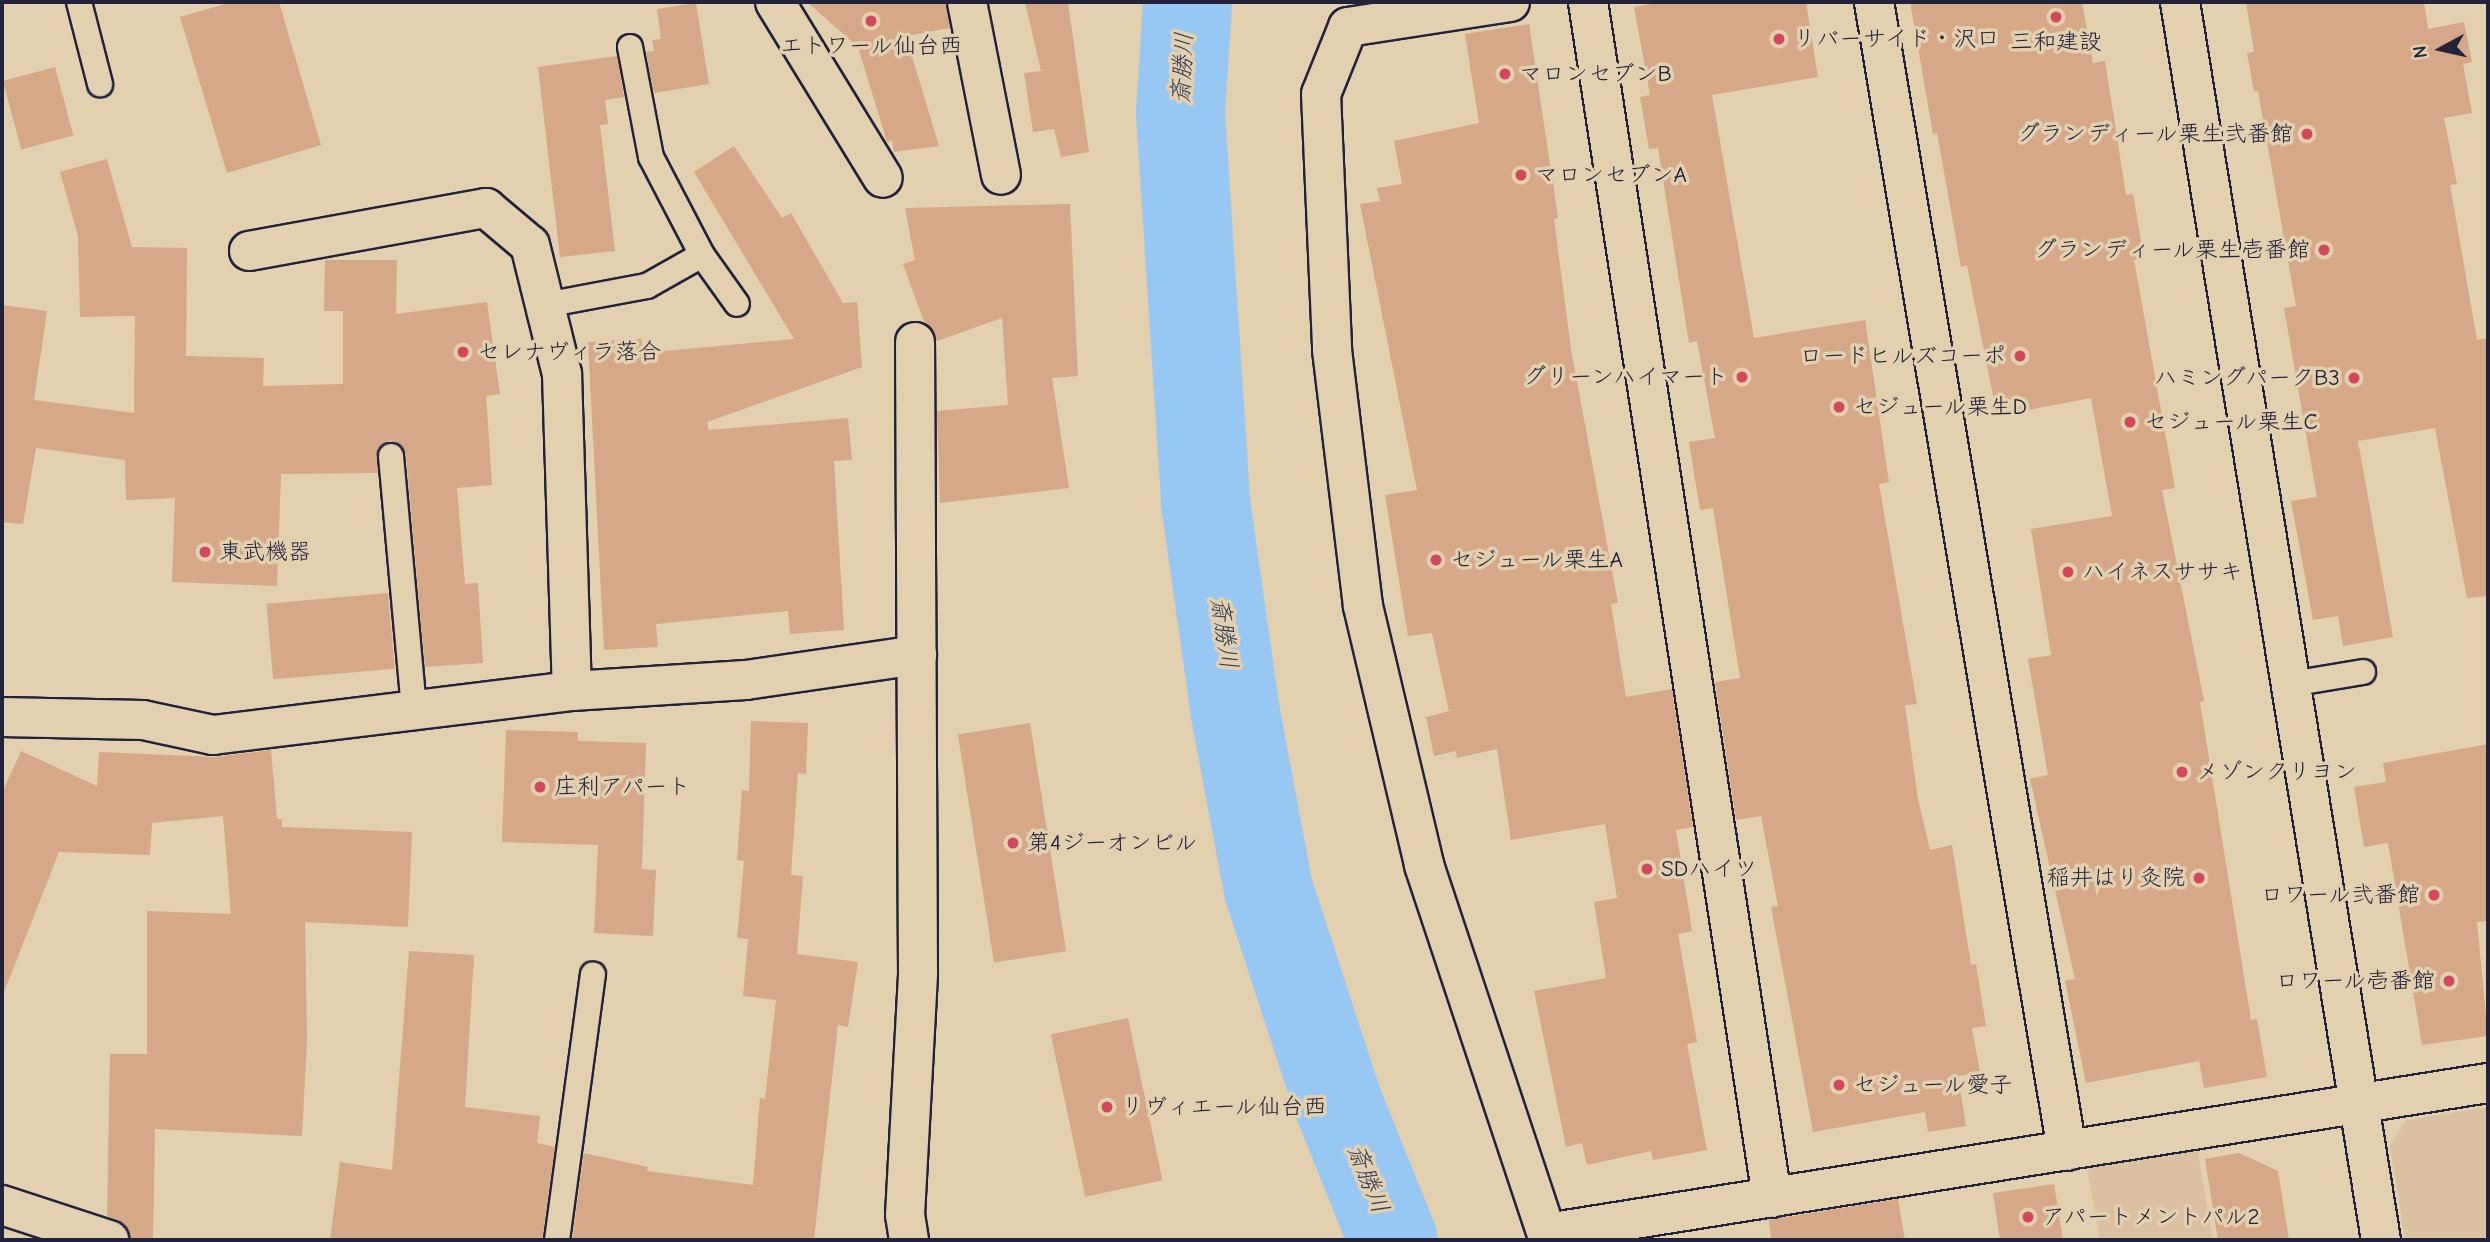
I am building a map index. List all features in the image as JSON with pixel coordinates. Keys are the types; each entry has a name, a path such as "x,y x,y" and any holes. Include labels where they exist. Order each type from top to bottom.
{"street":[{"path":"775,2 883,178"},
{"path":"967,2 1001,175"},
{"path":"1510,2 1348,27 1321,94 1332,350 1363,606 1424,865 1548,1237 1772,1198 2488,1083"},
{"path":"1588,2 1772,1198"},
{"path":"1874,2 2067,1151"},
{"path":"2180,2 2381,1240"},
{"path":"249,251 486,208 530,245 562,374 572,691"},
{"path":"909,1240 905,1215 918,973 915,342"},
{"path":"2,717 143,720 213,734 572,691 746,680 917,655"},
{"path":"2,1205 109,1240"}],"lane":[{"path":"79,2 100,84"},
{"path":"630,47 651,157 702,255 737,304"},
{"path":"545,304 647,286 702,255"},
{"path":"391,456 414,710"},
{"path":"2291,684 2362,672"},
{"path":"557,1240 593,974"}],"shaded area":[{"path":"2488,1107 2488,1240 2405,1240 2390,1146 2406,1120"},
{"path":"2196,1142 2213,1240 2100,1240 2086,1161"}],"building":[{"path":"232,2 279,2 321,145 227,173 180,17"},
{"path":"807,2 946,2 950,28 906,36 939,146 894,152 892,140 887,142 858,47"},
{"path":"1025,2 1068,2 1089,152 1061,157 1054,129 1033,132 1024,73 1041,71"},
{"path":"1662,2 1806,2 1818,77 1712,95 1754,338 1865,320 1889,482 1879,484 1917,704 1905,705 1918,799 1930,850 1952,845 1971,965 1976,964 1986,1026 1972,1028 1980,1073 1958,1076 1966,1126 1928,1132 1925,1112 1813,1132 1771,907 1778,906 1761,816 1736,820 1715,682 1740,678 1713,508 1700,510 1689,442 1715,438 1697,341 1689,343 1658,148 1649,149 1640,97 1650,95 1634,7"},
{"path":"1910,2 2082,2 2093,63 2105,61 2126,195 2133,194 2144,258 2134,260 2175,488 2162,490 2204,701 2200,702 2251,1020 2257,1019 2267,1077 2204,1088 2199,1061 2086,1083 2065,981 2075,979 2030,779 2048,775 2028,659 2051,655 2031,529 2112,516 2091,398 1997,416 1967,265 1961,267 1937,133 1933,134"},
{"path":"2246,2 2424,2 2428,29 2464,22 2472,62 2463,64 2472,113 2444,118 2457,184 2450,185 2477,340 2488,338 2488,596 2467,598 2435,428 2358,441 2393,637 2343,646 2338,616 2313,620 2291,501 2317,497 2284,308 2296,306 2258,91 2254,92 2247,53 2254,52"},
{"path":"696,3 709,84 654,93 646,52 654,51 652,40 661,39 657,9"},
{"path":"1529,24 1558,218 1554,219 1571,349 1618,603 1611,604 1626,697 1672,689 1693,827 1676,830 1692,931 1678,934 1697,1042 1687,1044 1707,1150 1653,1160 1651,1151 1587,1165 1582,1143 1566,1147 1534,991 1606,978 1594,902 1617,898 1605,824 1511,840 1497,749 1457,758 1456,751 1434,756 1426,717 1449,711 1432,633 1408,636 1385,495 1417,490 1360,204 1380,201 1377,188 1402,184 1394,141 1479,123 1465,34"},
{"path":"617,56 624,97 605,100 608,124 600,125 615,251 560,257 538,67"},
{"path":"55,67 73,136 21,150 3,81"},
{"path":"734,146 782,218 791,213 843,303 857,302 862,367 707,422 709,430 848,418 852,460 834,461 844,630 790,634 788,611 656,624 658,647 604,650 588,342 642,339 642,353 794,339 694,172"},
{"path":"107,159 132,247 187,248 186,356 264,358 263,386 343,384 343,311 324,311 325,260 397,260 396,314 487,302 500,394 486,396 492,485 457,488 465,584 478,583 483,663 425,667 406,455 397,442 389,441 378,449 378,473 281,474 277,586 172,582 175,498 126,500 125,460 36,448 23,524 2,522 2,305 47,311 34,400 134,413 135,316 80,317 78,236 60,172"},
{"path":"1070,204 1078,376 1052,378 1069,488 940,503 937,411 1008,405 1002,318 937,341 924,322 903,264 915,260 905,208"},
{"path":"388,593 395,669 273,679 266,604"},
{"path":"751,721 808,723 806,774 798,773 791,875 803,876 797,954 858,962 848,1027 838,1025 814,1240 572,1240 584,1153 648,1167 647,1171 753,1185 760,1098 765,1099 776,1000 743,996 748,939 737,938 744,861 737,860 742,790 749,791"},
{"name":"第4ジーオンビル","path":"1030,723 1066,951 994,963 958,734"},
{"path":"506,730 578,732 578,741 646,743 642,869 656,870 653,936 594,933 598,845 502,842"},
{"path":"2488,744 2488,921 2477,922 2488,1036 2422,1045 2388,843 2364,847 2354,787 2386,782 2383,763"},
{"path":"271,750 277,819 282,819 282,827 412,832 408,927 305,922 307,1040 302,1136 155,1129 153,1240 130,1240 125,1225 107,1216 110,1054 147,1054 147,911 231,914 223,816 152,823 150,855 59,852 4,992 2,793 21,751 97,786 99,752 215,757"},
{"path":"409,951 474,955 465,1107 540,1116 537,1143 555,1147 542,1240 330,1240 340,1162 392,1170"},
{"name":"リヴィエール仙台西","path":"1128,1018 1163,1180 1085,1197 1051,1034"},
{"path":"2239,1153 2278,1171 2289,1240 2218,1240 2205,1159"},
{"name":"アパートメントパル2","path":"2054,1184 2063,1240 2000,1240 1993,1193"},
{"path":"1898,1199 1905,1240 1771,1240 1769,1220"}],"waterway":[{"name":"斎勝川","path":"1187,2 1180,113 1205,502 1235,713 1268,889 1337,1101 1393,1240"}],"place":[{"name":"三和建設","path":"2056,17"},
{"name":"エトワール仙台西","path":"871,21"},
{"name":"リバーサイド・沢口","path":"1779,39"},
{"name":"マロンセブンB","path":"1505,74"},
{"name":"グランディール栗生弐番館","path":"2307,134"},
{"name":"マロンセブンA","path":"1521,175"},
{"name":"グランディール栗生壱番館","path":"2324,250"},
{"name":"セレナヴィラ落合","path":"463,352"},
{"name":"ロードヒルズコーポ","path":"2020,356"},
{"name":"グリーンハイマート","path":"1742,377"},
{"name":"ハミングパークB3","path":"2354,378"},
{"name":"セジュール栗生D","path":"1839,407"},
{"name":"セジュール栗生C","path":"2130,422"},
{"name":"東武機器","path":"205,552"},
{"name":"セジュール栗生A","path":"1436,560"},
{"name":"ハイネスササキ","path":"2068,572"},
{"name":"メゾンクリヨン","path":"2182,772"},
{"name":"庄利アパート","path":"540,787"},
{"name":"第4ジーオンビル","path":"1013,843"},
{"name":"SDハイツ","path":"1647,869"},
{"name":"稲井はり灸院","path":"2199,878"},
{"name":"ロワール弐番館","path":"2434,895"},
{"name":"ロワール壱番館","path":"2449,981"},
{"name":"セジュール愛子","path":"1839,1085"},
{"name":"リヴィエール仙台西","path":"1107,1107"},
{"name":"アパートメントパル2","path":"2028,1217"}]}
